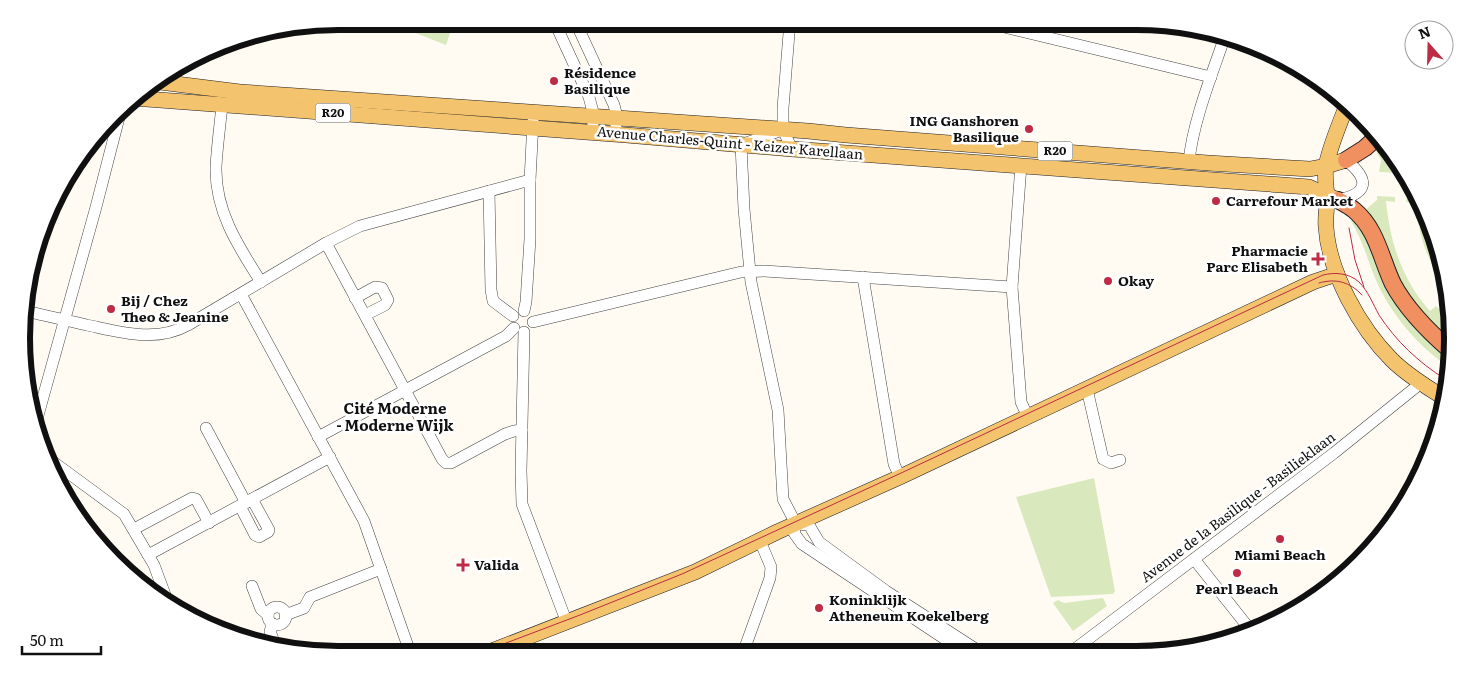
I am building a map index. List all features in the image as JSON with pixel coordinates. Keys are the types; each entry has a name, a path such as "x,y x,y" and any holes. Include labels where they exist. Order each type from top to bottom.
{"highway":[{"name":"R20","path":"1346,160 1373,141"},
{"name":"R20","path":"1332,197 1353,209 1368,226 1394,285 1403,300 1425,327 1444,344"}],"main road":[{"name":"Avenue Charles-Quint - Keizer Karellaan","path":"166,83 240,92 594,116 1188,161 1301,168 1326,166"},
{"name":"Avenue Charles-Quint - Keizer Karellaan","path":"144,99 1309,187 1332,197"},
{"path":"1345,111 1326,166 1325,178 1332,197 1326,228 1332,260 1356,312 1374,339 1393,361 1421,384 1439,395"},
{"name":"R20","path":"1326,166 1346,160"},
{"path":"505,646 695,572 803,525 1028,416 1313,282 1337,274"},
{"path":"648,591 670,590 763,548 803,525"}],"street":[{"path":"558,30 589,97 594,116 592,132"},
{"path":"579,30 614,105 617,118 615,134"},
{"path":"789,30 783,130 792,149"},
{"path":"1038,30 1211,77"},
{"path":"1188,161 1190,147 1223,42"},
{"path":"222,105 216,167 219,197 232,234 261,282"},
{"path":"524,311 530,239 533,112"},
{"path":"39,412 118,122"},
{"path":"783,130 741,145 749,272 778,410 784,499 803,525 819,542 872,580 971,646"},
{"path":"1332,197 1355,195 1360,190 1363,182 1362,178 1358,171 1346,160"},
{"path":"1021,165 1012,287 1021,402 1028,416"},
{"path":"32,312 125,333 149,335 178,330 326,243 360,226 530,180"},
{"path":"489,191 491,290 493,300 513,316"},
{"path":"326,243 442,459 446,463 451,463 505,434 522,430"},
{"path":"533,322 741,272 764,271 1012,287"},
{"path":"863,277 894,464 900,477"},
{"path":"355,298 375,287 382,288 388,300 385,305 365,315"},
{"path":"240,294 364,521 408,646"},
{"path":"318,437 506,336 519,330 531,327 533,322 530,314 524,311 517,312 513,316 512,324 519,330 522,504 566,623"},
{"name":"Avenue de la Basilique - Basilieklaan","path":"1079,646 1421,384"},
{"path":"1087,389 1103,459 1111,463 1120,460"},
{"path":"206,428 246,503"},
{"path":"148,555 330,458"},
{"path":"58,465 124,514 154,565 163,591"},
{"path":"134,529 192,498 196,499 209,523"},
{"path":"803,525 802,544 955,646"},
{"path":"746,646 770,578 771,567 763,548"},
{"path":"1194,559 1247,626"},
{"path":"273,639 270,631 273,608 277,607 284,611 286,615 304,608 310,598 381,569"},
{"path":"252,586 261,609 271,619"}],"green space":[{"path":"408,30 451,30 446,45"},
{"path":"1377,147 1390,164 1389,168 1393,168 1396,173 1379,172 1381,160 1375,149"},
{"path":"1408,195 1412,203 1406,202"},
{"path":"1377,196 1395,197 1395,202 1386,201 1394,246 1405,273 1420,299 1430,311 1436,306 1442,312 1444,335 1405,293 1363,212 1377,200"},
{"path":"1418,213 1437,273 1423,243"},
{"path":"1354,219 1444,343 1443,362 1415,338 1388,303 1375,278 1351,221"},
{"path":"1094,478 1115,591 1113,594 1051,597 1016,497"},
{"path":"1103,598 1107,606 1073,631 1053,603 1058,600 1064,603"}],"tram line":[{"path":"1349,228 1355,260 1364,287"},
{"path":"498,646 682,574 1323,275 1342,274 1359,282 1368,293 1379,315 1400,342 1441,376"},
{"path":"1319,283 1342,282 1353,287 1362,295"}],"place":[{"name":"Résidence Basilique","path":"554,81"},
{"name":"ING Ganshoren Basilique","path":"1029,129"},
{"name":"Carrefour Market","path":"1216,201"},
{"name":"Pharmacie Parc Elisabeth","path":"1318,259"},
{"name":"Okay","path":"1108,281"},
{"name":"Bij / Chez Theo & Jeanine","path":"111,309"},
{"name":"Miami Beach","path":"1280,539"},
{"name":"Valida","path":"463,565"},
{"name":"Pearl Beach","path":"1237,573"},
{"name":"Koninklijk Atheneum Koekelberg","path":"819,608"}],"district":[{"name":"Cité Moderne - Moderne Wijk","path":"395,418"}]}
